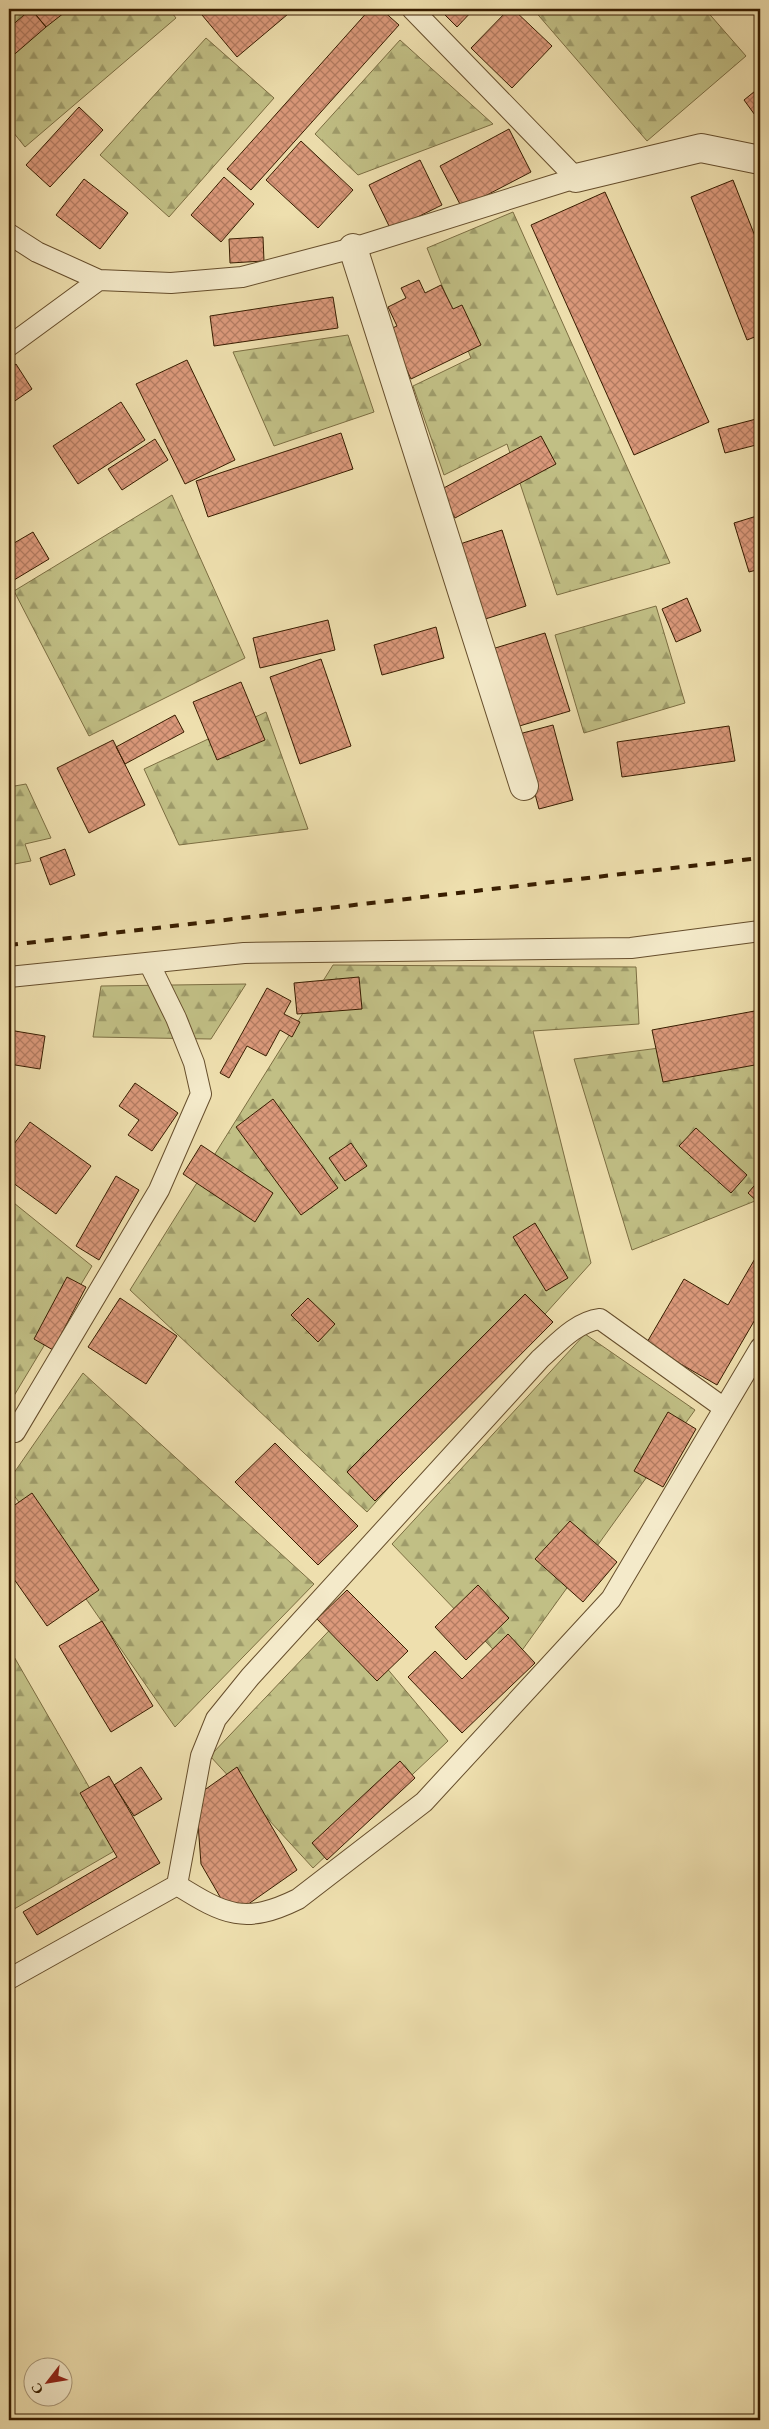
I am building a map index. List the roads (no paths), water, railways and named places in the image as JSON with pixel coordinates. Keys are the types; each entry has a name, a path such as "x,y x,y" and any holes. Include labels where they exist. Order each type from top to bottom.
{"street":[{"path":"576,178 701,148 760,160"},
{"path":"353,248 524,786"}],"lane":[{"path":"9,234 37,252 99,280 171,283 242,278 353,248 576,178 412,9"},
{"path":"9,346 99,280"},
{"path":"9,977 244,953 631,948 760,930"},
{"path":"16,1432 159,1190 201,1094 194,1063 176,1018 148,963"},
{"path":"177,1885 201,1756 216,1720 257,1670 540,1359 579,1326 590,1320 600,1319 724,1408"},
{"path":"177,1885 208,1904 232,1914 254,1914 276,1910 298,1899 424,1802 611,1599 760,1348"},
{"path":"9,1979 177,1885"}],"railway":[{"path":"9,945 760,858"}]}
